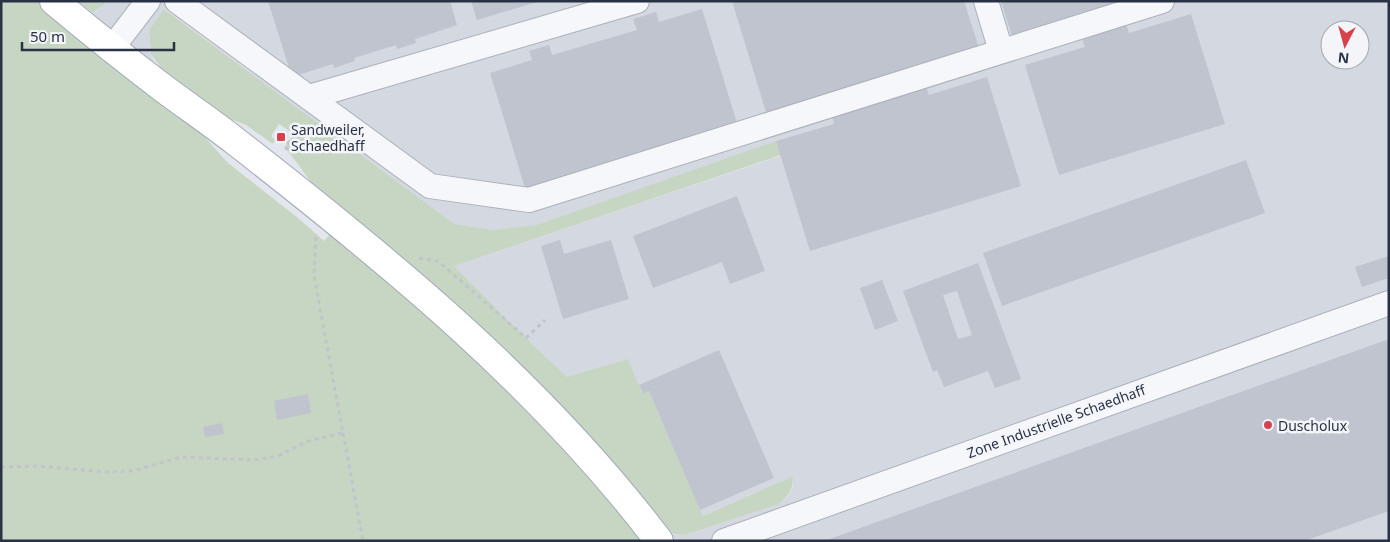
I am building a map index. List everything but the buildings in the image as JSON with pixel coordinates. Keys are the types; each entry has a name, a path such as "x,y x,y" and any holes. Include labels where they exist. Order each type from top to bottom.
{"main road":[{"path":"54,1 112,48 328,214 439,307 514,377 598,467 659,541"}],"lane":[{"path":"112,48 148,1"},
{"path":"177,1 430,186 529,200 1162,1"},
{"path":"314,102 637,1"},
{"path":"986,1 1001,51"},
{"name":"Zone Industrielle Schaedhaff","path":"724,541 1389,303"}],"path":[{"path":"291,154 285,147 294,134 309,128 314,102"},
{"path":"328,214 316,228 314,276 363,541"},
{"path":"412,257 438,261 526,338 545,320"},
{"path":"1,467 38,466 105,472 132,471 181,457 254,460 278,456 308,441 343,433"}],"shaded area":[{"path":"108,1 1389,1 1389,541 659,541 652,532 685,535 779,504 789,495 793,486 793,476 703,516 649,391 643,394 639,385 567,377 454,266 780,156 776,142 536,225 493,230 453,224 165,9 149,30 151,54 164,89 81,24"}],"green space":[{"path":"1,1 37,1 201,133 228,163 324,241 332,232 501,379 597,485 641,541 1,541"},
{"path":"78,1 108,1 93,13"},
{"path":"164,9 454,224 493,230 536,225 776,141 781,155 454,266 567,377 628,359 642,393 649,391 703,516 793,476 788,495 779,504 685,535 668,533 484,332 311,182 285,147 294,134 279,124 271,136 275,140 273,144 246,125 228,118 161,68 151,54 149,30"}],"place":[{"name":"Sandweiler, Schaedhaff","path":"281,137"},
{"name":"Duscholux","path":"1268,425"}]}
